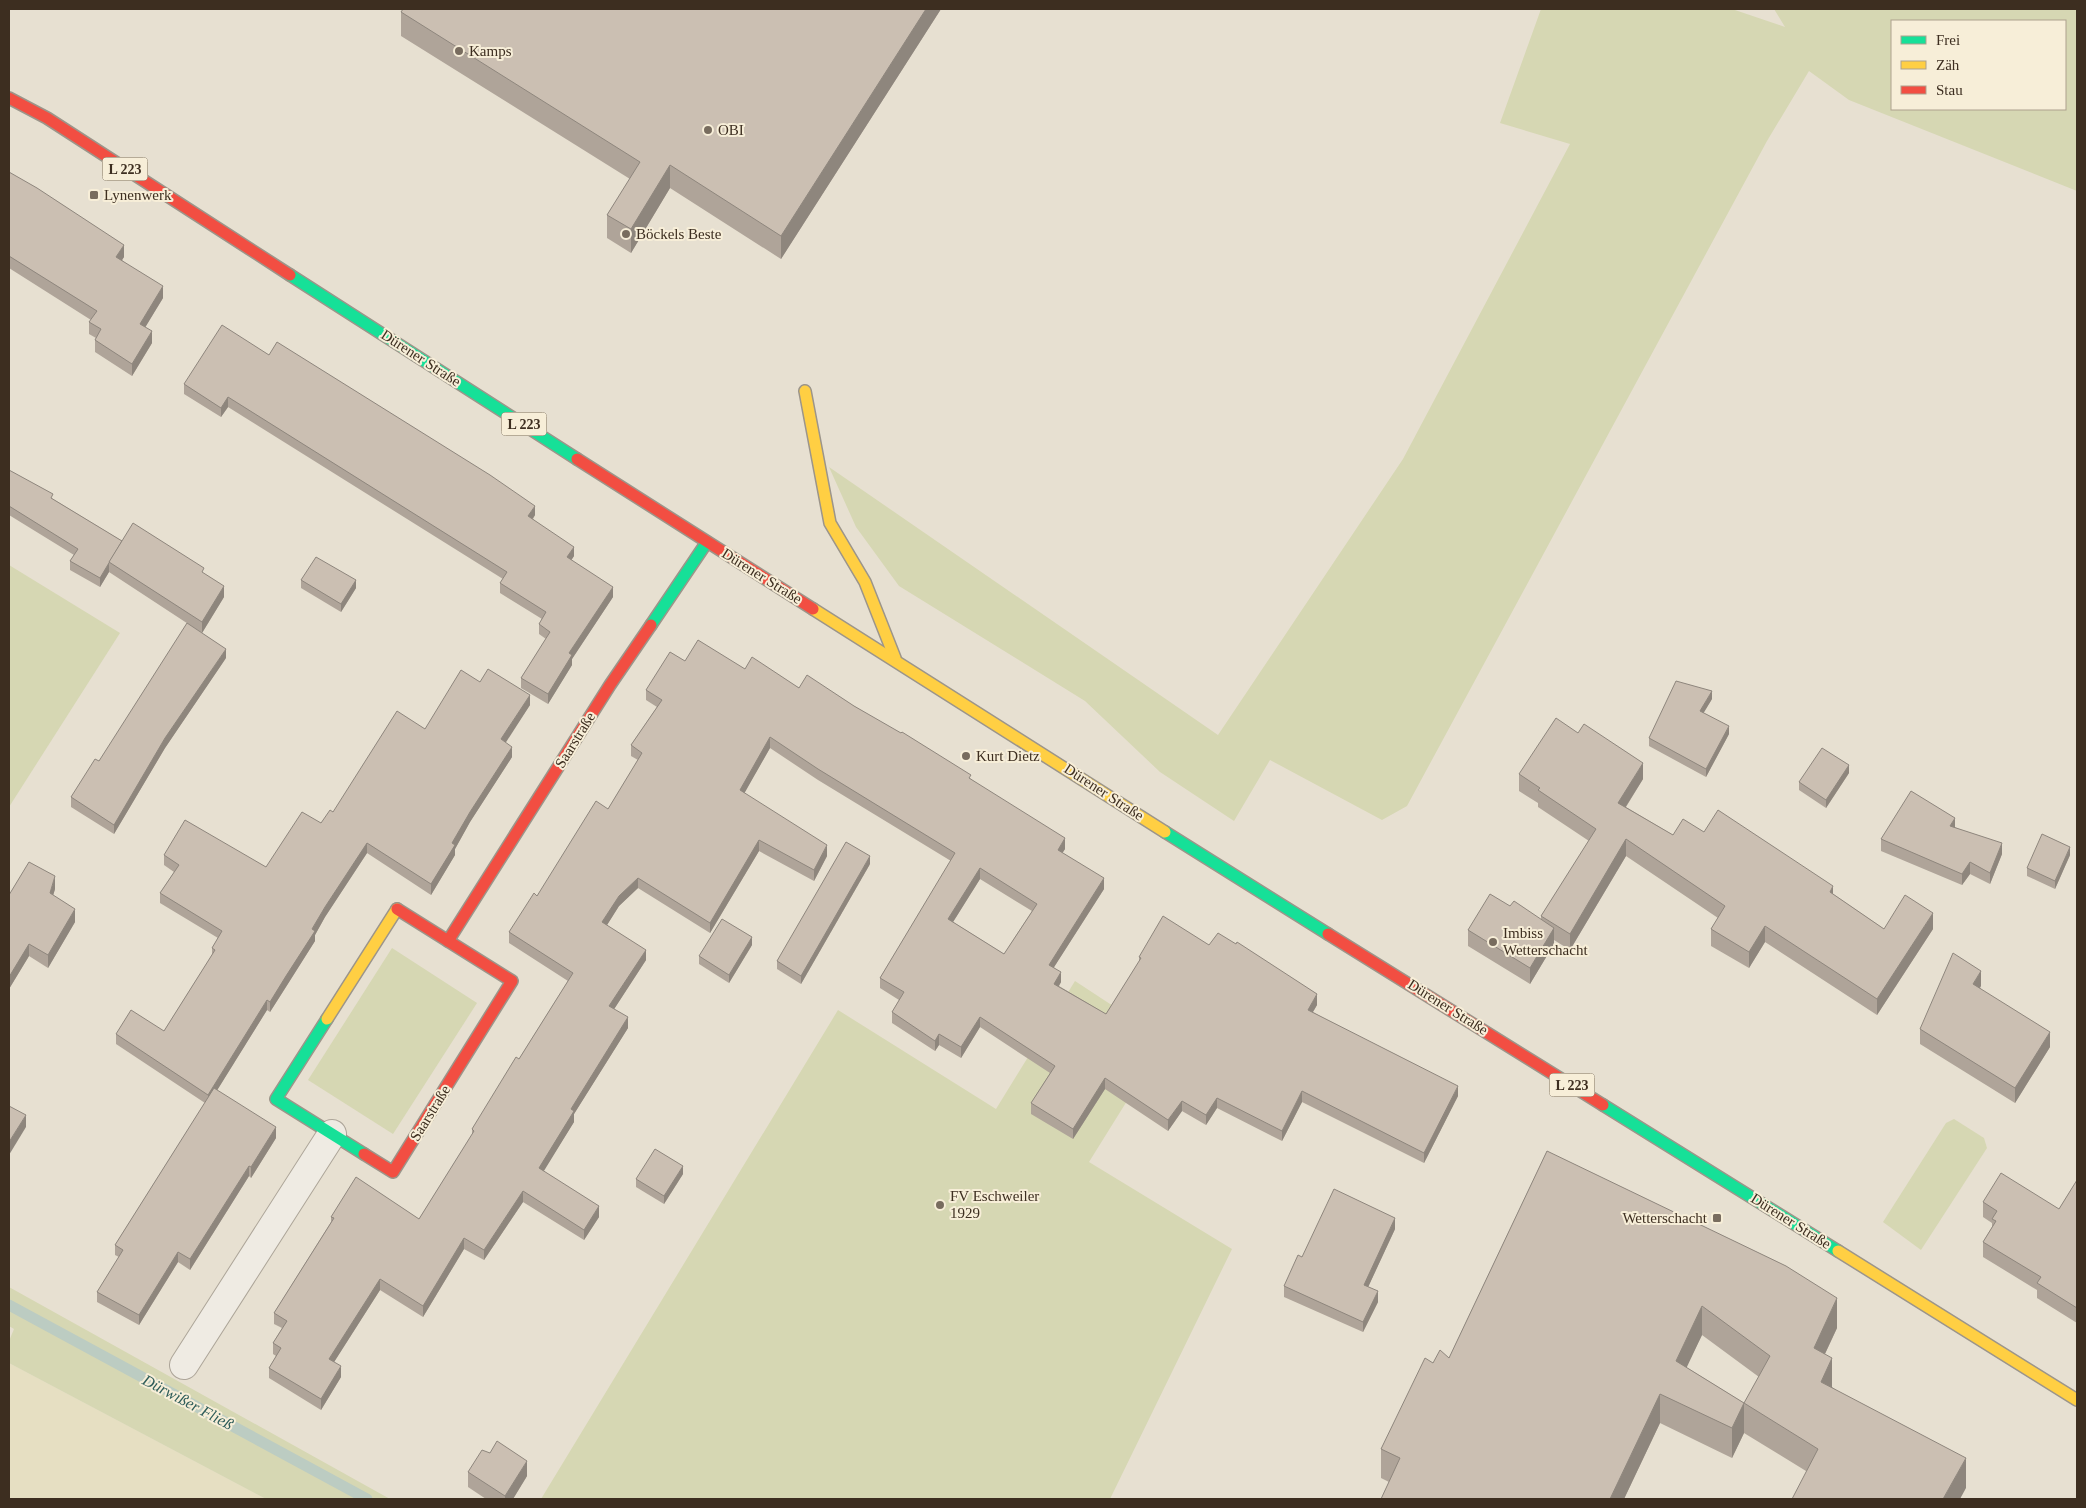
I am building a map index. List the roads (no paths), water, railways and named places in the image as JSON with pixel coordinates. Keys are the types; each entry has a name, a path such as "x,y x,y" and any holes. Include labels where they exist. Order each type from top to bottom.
{"main road":[{"name":"Dürener Straße","path":"9,98 46,118 707,542 895,658 1176,839 2077,1400"},
{"path":"805,391 830,523 865,582 895,658"},
{"name":"Saarstraße","path":"448,941 610,685 707,542"},
{"name":"Saarstraße","path":"397,909 448,941 512,981 393,1172 276,1099 397,909"}],"street":[{"path":"184,1365 332,1134"}],"waterway":[{"name":"Dürwißer Fließ","path":"9,1305 367,1499"}],"place":[{"name":"Kamps","path":"459,51"},
{"name":"OBI","path":"708,130"},
{"name":"Lynenwerk","path":"94,195"},
{"name":"Böckels Beste","path":"626,234"},
{"name":"Kurt Dietz","path":"966,756"},
{"name":"Imbiss Wetterschacht","path":"1493,942"},
{"name":"FV Eschweiler 1929","path":"940,1205"},
{"name":"Wetterschacht","path":"1717,1218"}]}
